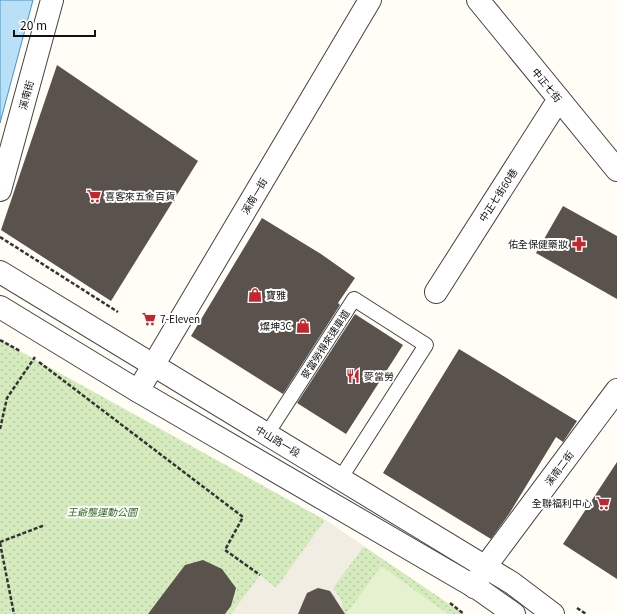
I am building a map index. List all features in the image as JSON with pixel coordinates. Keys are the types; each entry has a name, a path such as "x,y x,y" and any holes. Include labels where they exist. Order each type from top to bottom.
{"street":[{"name":"溪南街","path":"0,190 52,0"},
{"name":"溪南一街","path":"138,391 370,0"},
{"name":"中正七街","path":"478,0 617,170"},
{"name":"中正七街60巷","path":"436,292 559,99"},
{"name":"中山路一段","path":"0,272 524,591 553,614"},
{"path":"0,307 138,391 474,587 514,614"},
{"name":"溪南二街","path":"474,587 485,567 617,390"}],"lane":[{"name":"麥當勞得來速車道","path":"267,434 354,299 426,345 340,479"}],"path":[{"path":"0,237 120,313"},
{"path":"0,429 7,398 50,337"},
{"path":"34,359 196,483 243,517 225,550 260,576"},
{"path":"14,614 0,543 45,525"}],"green space":[{"name":"王爺壟運動公園","path":"0,340 325,520 464,614 0,614"},
{"path":"381,566 448,614 346,614"}],"shaded area":[{"path":"325,520 364,546 333,588 342,601 343,612 339,607 335,596 330,591 318,588 312,590 304,598 302,604 303,614 231,614 260,575 276,588"}],"water":[{"path":"0,0 33,0 0,123"}],"building":[{"name":"喜客來五金百貨","path":"57,65 198,161 111,301 1,230"},
{"name":"佑全保健藥妝","path":"563,206 617,236 617,299 536,253"},
{"name":"寶雅","path":"262,218 321,254 355,278 338,303 340,305 283,394 191,336"},
{"name":"麥當勞","path":"355,314 403,345 346,434 297,403"},
{"path":"459,349 577,421 563,442 556,437 509,514 491,539 383,473"},
{"name":"全聯福利中心","path":"617,462 617,579 563,544"},
{"path":"203,560 222,569 236,588 231,606 225,614 148,614 185,565"},
{"path":"318,588 330,591 345,614 298,614 307,593"}],"place":[{"name":"喜客來五金百貨","path":"94,196"},
{"name":"佑全保健藥妝","path":"579,244"},
{"name":"寶雅","path":"255,295"},
{"name":"7-Eleven","path":"149,319"},
{"name":"燦坤3C","path":"303,326"},
{"name":"麥當勞","path":"353,376"},
{"name":"全聯福利中心","path":"603,503"}]}
